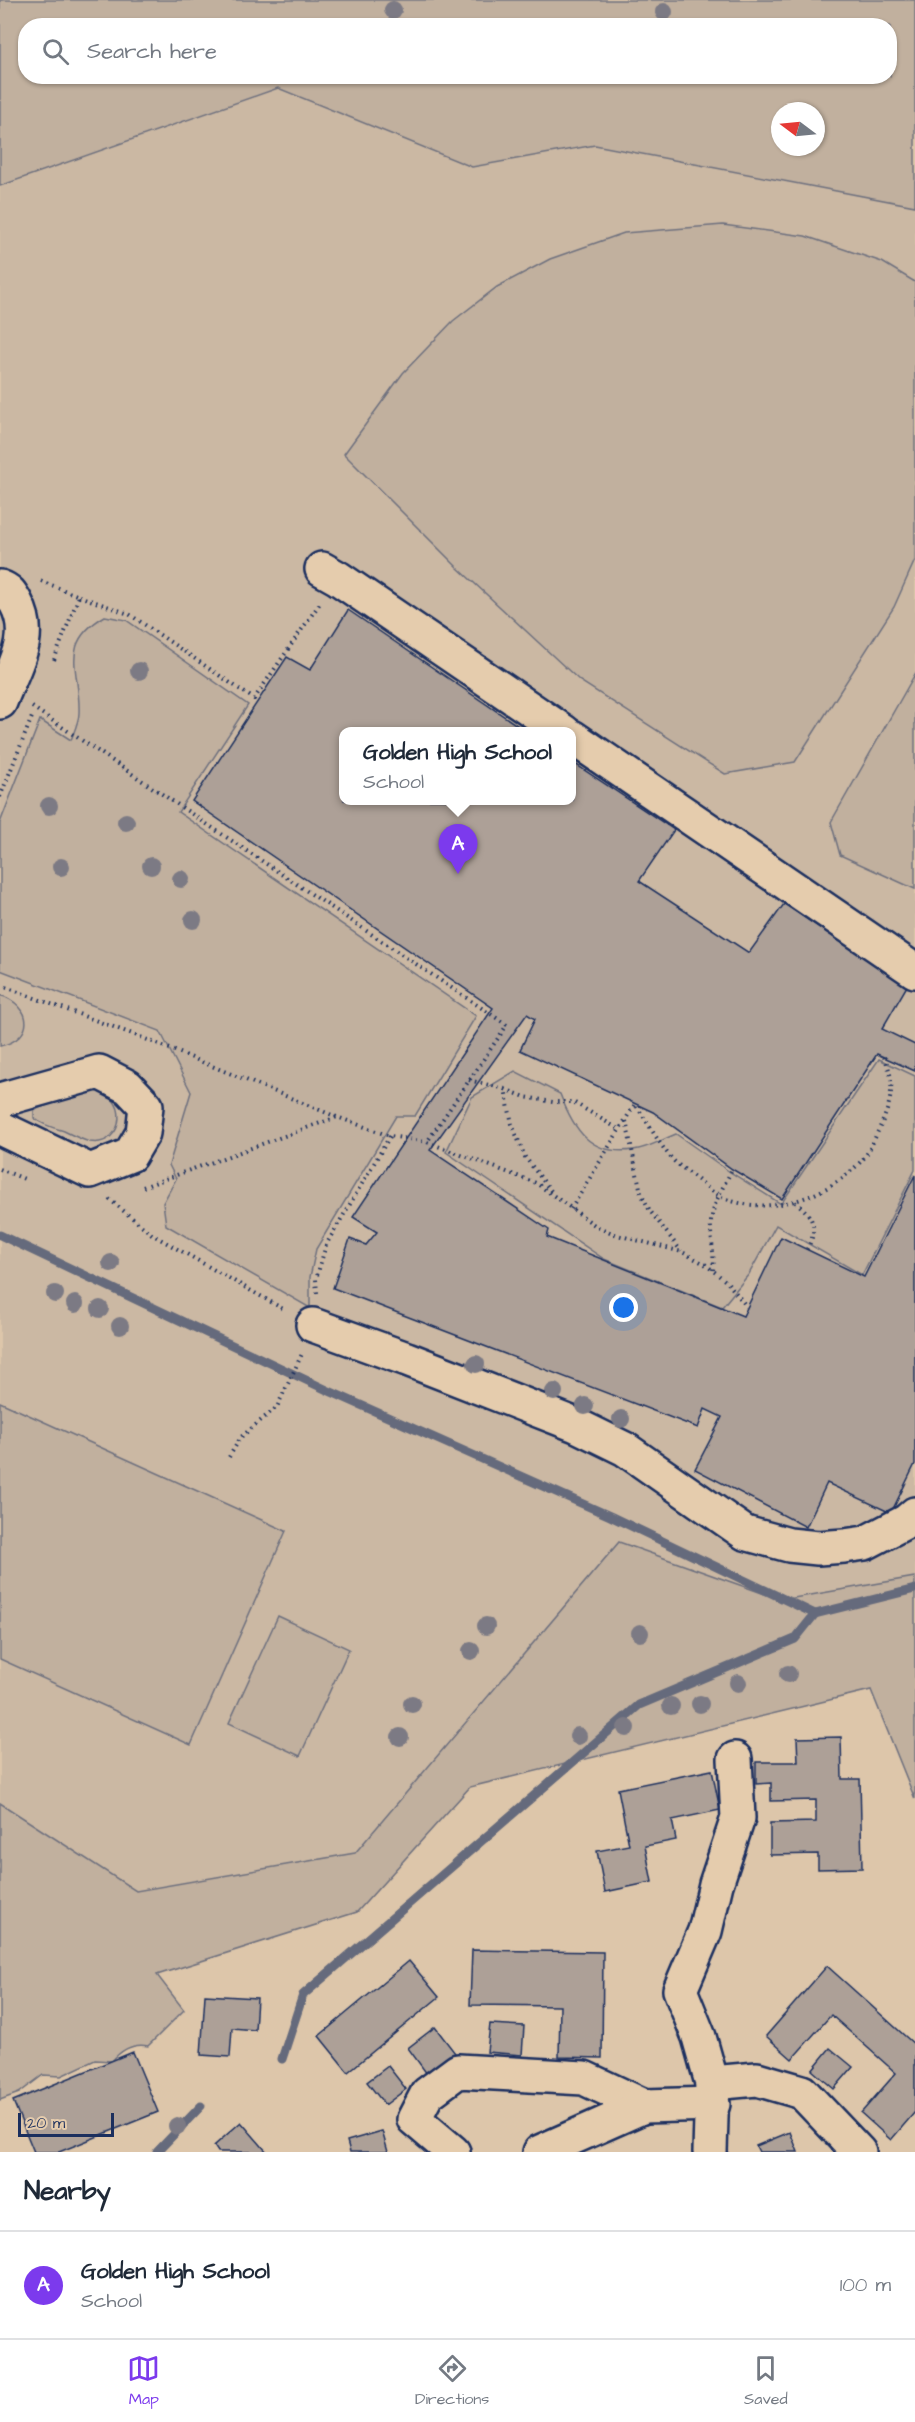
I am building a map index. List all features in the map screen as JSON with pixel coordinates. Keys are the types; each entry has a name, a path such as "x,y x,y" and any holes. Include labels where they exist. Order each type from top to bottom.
{"street":[{"path":"330,574 557,727"},
{"path":"0,587 9,590 24,618 23,646 5,689"},
{"path":"576,740 915,971"},
{"path":"0,1100 99,1072 128,1087 146,1106 142,1133 130,1155 90,1171 0,1128"},
{"path":"310,1334 407,1359 576,1425 625,1449 745,1533 789,1545 819,1548 844,1546 865,1543 907,1521 915,1514"},
{"path":"710,2152 713,2093 699,2037 680,1990 705,1931 716,1884 738,1818 735,1759"},
{"path":"453,2152 414,2119 427,2094 458,2072 584,2078 644,2106"},
{"path":"540,2152 644,2106 713,2093 758,2079 802,2092 859,2152"}],"path":[{"path":"79,596 129,614 254,699 330,574"},
{"path":"5,689 507,1025 427,1142"},
{"path":"0,985 143,1038 337,1117 390,1136 427,1142 536,1183 596,1226 617,1235 682,1252 728,1283 747,1307"},
{"path":"571,1209 635,1104 673,1160 717,1195 747,1203 773,1204 794,1202 819,1193 849,1173 864,1157 884,1118 893,1090 891,1071 884,1057"},
{"path":"469,1080 534,1099 573,1102 620,1130"},
{"path":"505,1089 512,1124 525,1156 555,1196"},
{"path":"138,1189 337,1117"},
{"path":"626,1120 641,1193 650,1211 682,1252"},
{"path":"229,1457 241,1437 277,1407 310,1334 318,1304 316,1279 326,1245 390,1136"},
{"path":"0,1169 32,1182"},
{"path":"713,1271 711,1223 717,1195 732,1169"},
{"path":"97,1199 118,1196"},
{"path":"109,1199 153,1234 310,1334"},
{"path":"794,1202 807,1211 812,1220 813,1239 807,1249"}],"shaded area":[{"path":"0,0 915,0 915,206 595,145 472,167 278,88 0,186"},
{"path":"278,88 472,167 595,145 915,206 915,1583 782,1600 619,1542 443,1761 355,1853 136,1891 0,1803 0,186"},
{"path":"723,225 805,236 882,262 915,282 915,560 894,607 795,762 725,774 580,681 458,568 344,454 403,373 453,321 497,287 550,259 624,233"},
{"path":"105,616 126,620 248,705 178,812 476,1016 415,1116 396,1116 316,1249 310,1277 310,1308 166,1225 163,1203 176,1179 169,1165 191,1092 160,1031 0,970 0,823 40,720 71,740 79,713 75,671 76,648 90,626"},
{"path":"915,674 915,889 840,855 831,822"},
{"path":"0,995 19,1006 26,1022 25,1029 20,1036 0,1046"},
{"path":"879,1059 915,1076 915,1170 862,1275 776,1225 749,1274 722,1307 604,1259 446,1152 472,1097 515,1071 560,1094 578,1129 586,1138 605,1149 618,1151 638,1149 676,1134 781,1204"},
{"path":"90,1090 103,1093 113,1099 118,1108 119,1119 116,1128 111,1137 102,1142 84,1140 34,1118 34,1111 39,1108"},
{"path":"0,1402 286,1531 191,1745 0,1659"},
{"path":"619,1542 782,1600 915,1577 915,1799 871,1690 470,1787 357,1912 157,1975 184,2010 148,2046 133,2046 124,2050 112,2061 95,2060 61,2076 43,2075 19,2093 0,2100 0,1803 136,1891 355,1853"},
{"path":"278,1616 349,1649 300,1756 229,1723"}],"building":[{"path":"348,610 520,727 339,727 339,805 576,805 576,765 674,830 639,881 749,953 784,904 907,986 882,1029 915,1045 915,1071 877,1054 782,1199 732,1169 653,1112 520,1050 535,1019 527,1014 430,1150 549,1230 547,1237 743,1316 781,1237 864,1277 915,1175 915,1464 891,1513 827,1483 806,1527 695,1469 722,1417 705,1409 698,1428 333,1288 350,1239 366,1245 377,1232 353,1217 493,1008 192,801 287,657 310,670"},
{"path":"841,1737 842,1779 860,1779 862,1868 818,1869 818,1854 770,1855 770,1823 816,1822 816,1800 771,1801 771,1783 756,1784 756,1762 798,1762 797,1738"},
{"path":"712,1770 720,1810 672,1820 676,1840 645,1846 652,1882 605,1892 597,1851 629,1845 618,1789"},
{"path":"472,1950 603,1952 602,2058 559,2057 560,2006 470,2005"},
{"path":"409,1961 439,1997 348,2072 319,2036"},
{"path":"827,1966 915,2045 915,2112 891,2140 861,2113 896,2073 831,2015 792,2059 766,2036"},
{"path":"205,1995 257,1998 255,2030 232,2028 230,2057 201,2055"},
{"path":"490,2024 524,2026 522,2055 487,2052"},
{"path":"435,2027 455,2053 427,2074 408,2048"},
{"path":"830,2048 853,2067 834,2089 812,2070"},
{"path":"133,2052 158,2112 59,2152 34,2152 13,2101"},
{"path":"388,2066 406,2089 385,2105 367,2082"},
{"path":"241,2122 267,2152 218,2152 214,2146"},
{"path":"382,2131 388,2152 350,2152 347,2141"},
{"path":"790,2132 798,2152 759,2152 756,2146"}],"waterway":[{"path":"0,1235 327,1390 610,1516 815,1614 915,1589"},
{"path":"282,2059 303,1995 639,1705 795,1639 815,1614"},
{"path":"157,2152 201,2106"}],"place":[{"name":"Golden High School","path":"458,874"}]}
